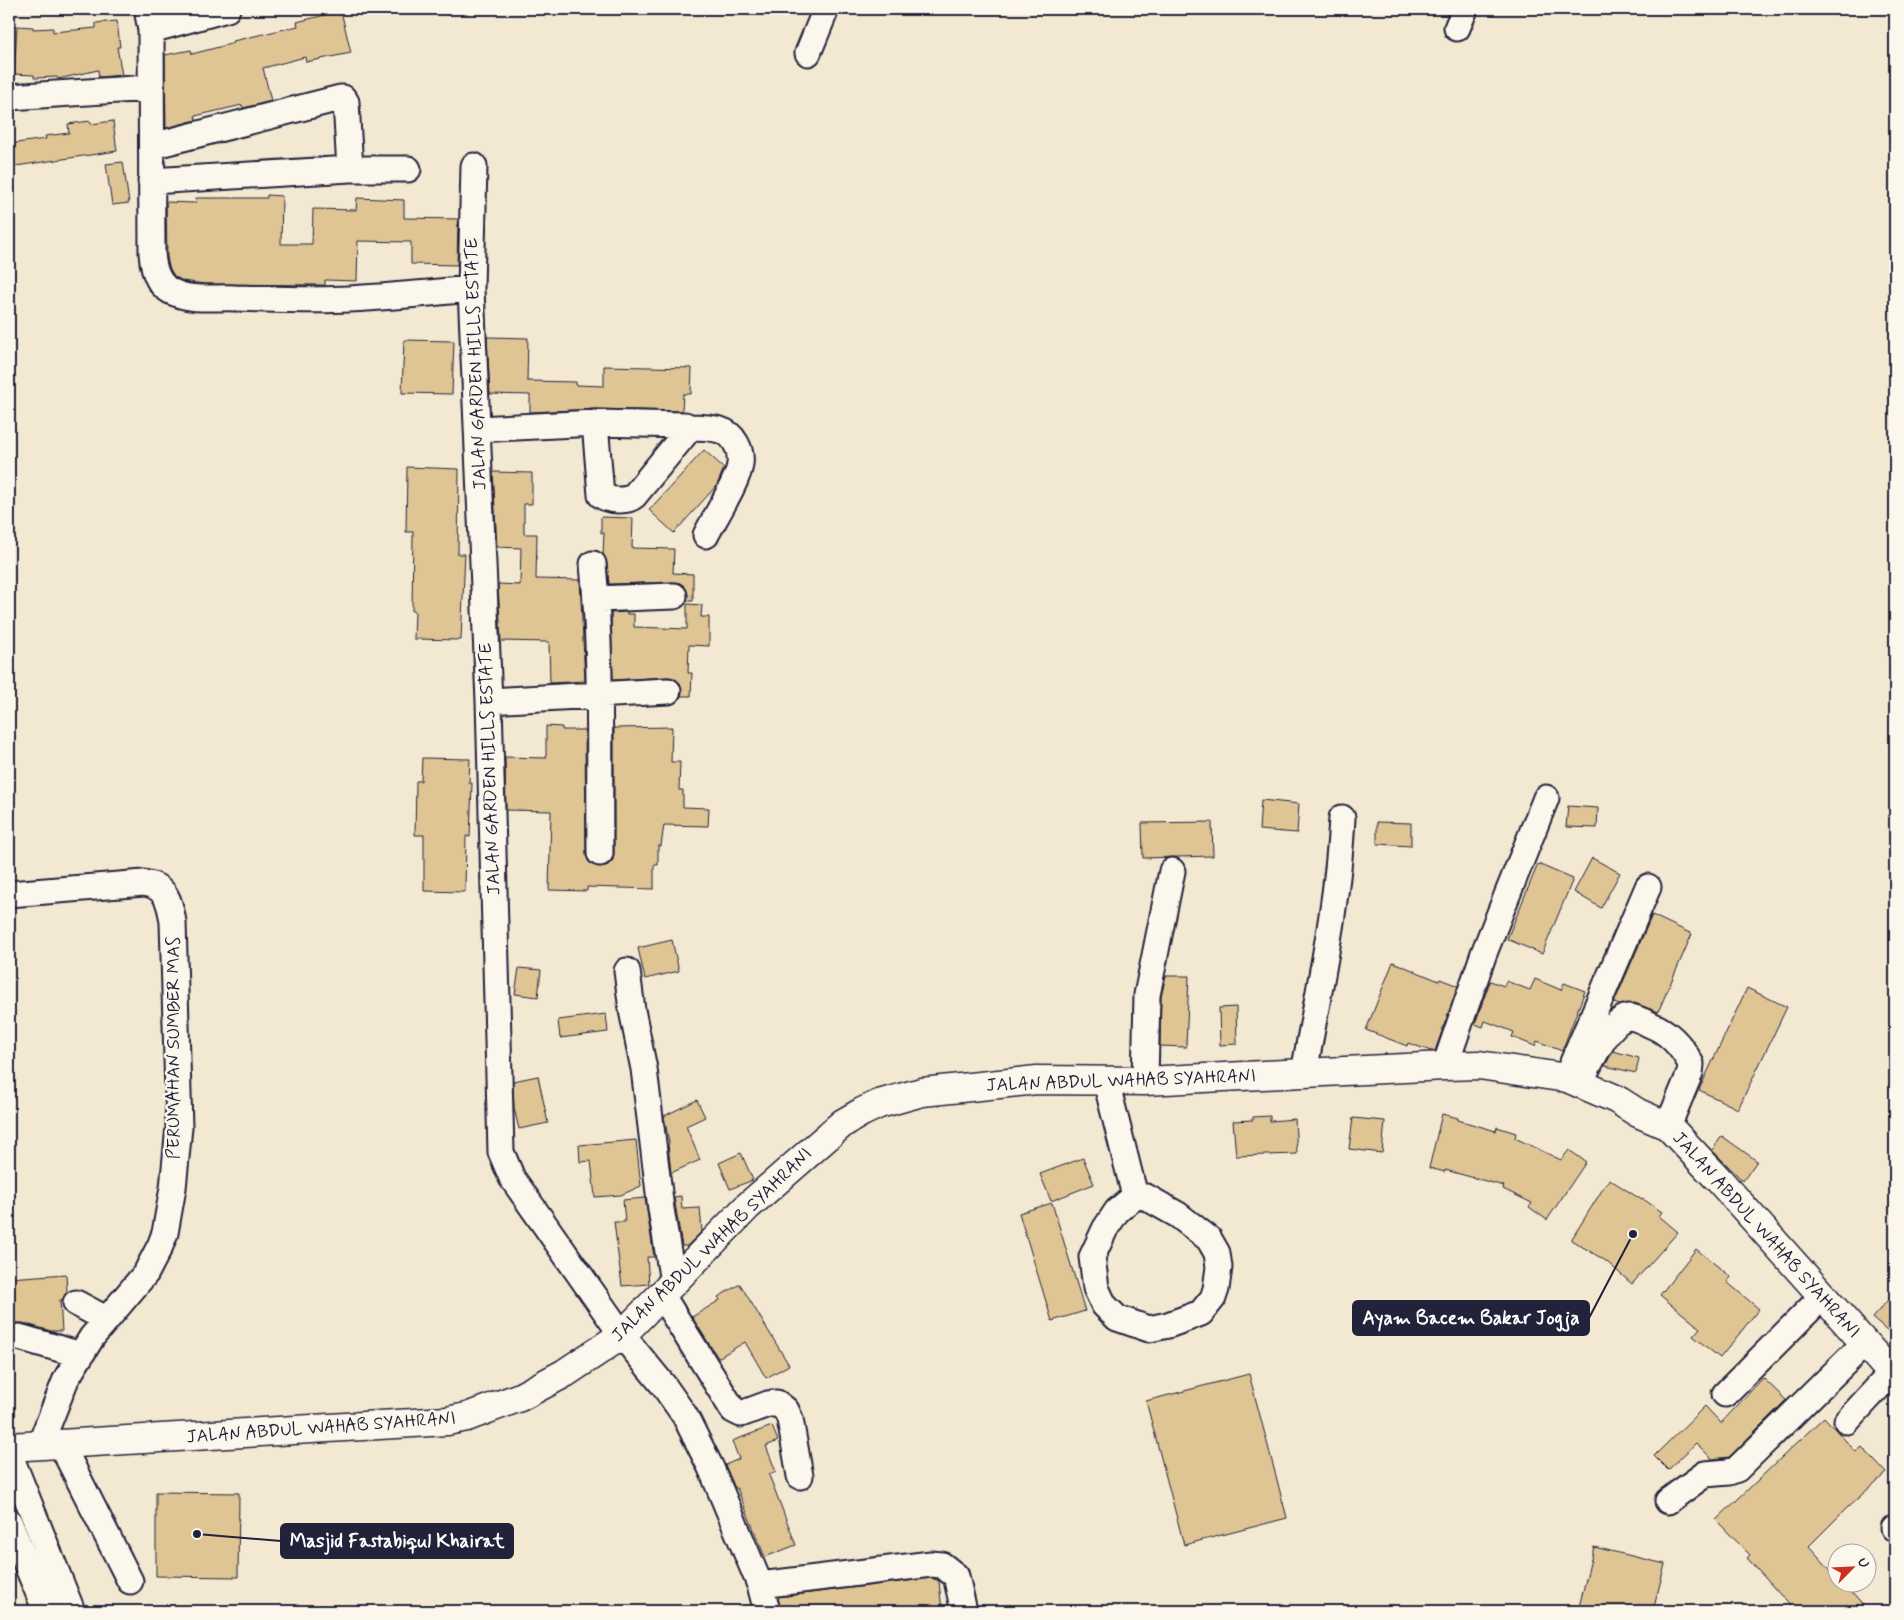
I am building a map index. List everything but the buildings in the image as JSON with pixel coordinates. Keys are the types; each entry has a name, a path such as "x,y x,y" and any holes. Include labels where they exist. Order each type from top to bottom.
{"highway":[{"name":"JALAN ABDUL WAHAB SYAHRANI","path":"9,1447 454,1420 496,1407 539,1388 565,1373 622,1334 748,1206 821,1140 843,1123 880,1104 922,1092 1037,1080 1145,1080 1479,1065 1573,1081 1616,1099 1638,1113 1668,1126 1719,1180 1864,1344 1894,1373"}],"street":[{"path":"227,9 149,19 153,268 167,289 176,294 190,296 266,299 348,299 470,290"},
{"path":"808,53 826,9"},
{"path":"9,97 150,88"},
{"path":"152,146 342,98 348,108 350,169"},
{"name":"JALAN GARDEN HILLS ESTATE","path":"474,166 470,290 478,429 489,701 501,1152 512,1178 622,1334 664,1386 685,1416 711,1468 760,1585 767,1611"},
{"path":"151,181 350,169 408,169"},
{"path":"478,429 595,423 685,425 722,430 734,440 739,448 740,465 706,535"},
{"path":"595,423 601,495 605,498 626,500 634,496 688,431 689,427"},
{"path":"593,564 596,599 600,853"},
{"path":"596,599 674,596"},
{"path":"489,701 668,691"},
{"path":"1445,1066 1484,953 1546,798"},
{"path":"1304,1072 1334,904 1340,856 1342,818"},
{"path":"1145,1080 1147,995 1172,871"},
{"name":"PERUMAHAN SUMBER MAS","path":"9,894 144,884 154,885 166,896 171,908 173,922 179,1127 173,1188 165,1233 146,1273 106,1319 62,1386 50,1445"},
{"path":"1573,1081 1648,888"},
{"path":"627,971 632,1010 644,1069 661,1209 667,1288 733,1410 741,1414 768,1404 777,1403 786,1410 790,1419 800,1476"},
{"path":"1573,1081 1615,1024 1622,1019 1630,1017 1662,1029 1674,1039 1691,1064 1690,1073 1668,1126"},
{"path":"1106,1081 1135,1196"},
{"path":"1135,1196 1146,1197 1178,1215 1209,1239 1217,1253 1219,1267 1216,1289 1201,1313 1168,1325 1149,1329 1117,1318 1104,1305 1096,1288 1092,1257 1105,1228 1117,1211 1135,1196"},
{"path":"1725,1394 1823,1296"},
{"path":"76,1303 106,1319"},
{"path":"19,1337 81,1355"},
{"path":"1668,1501 1705,1474 1737,1469 1864,1344"},
{"path":"1847,1421 1894,1373"},
{"path":"50,1445 130,1581"},
{"path":"9,1452 72,1611"},
{"path":"9,1522 46,1611"},
{"path":"24,1559 47,1549"},
{"path":"760,1585 931,1564 942,1565 956,1576 964,1611"}],"place":[{"name":"Ayam Bacem Bakar Jogja","path":"1633,1234"},
{"name":"Masjid Fastabiqul Khairat","path":"197,1534"}]}
